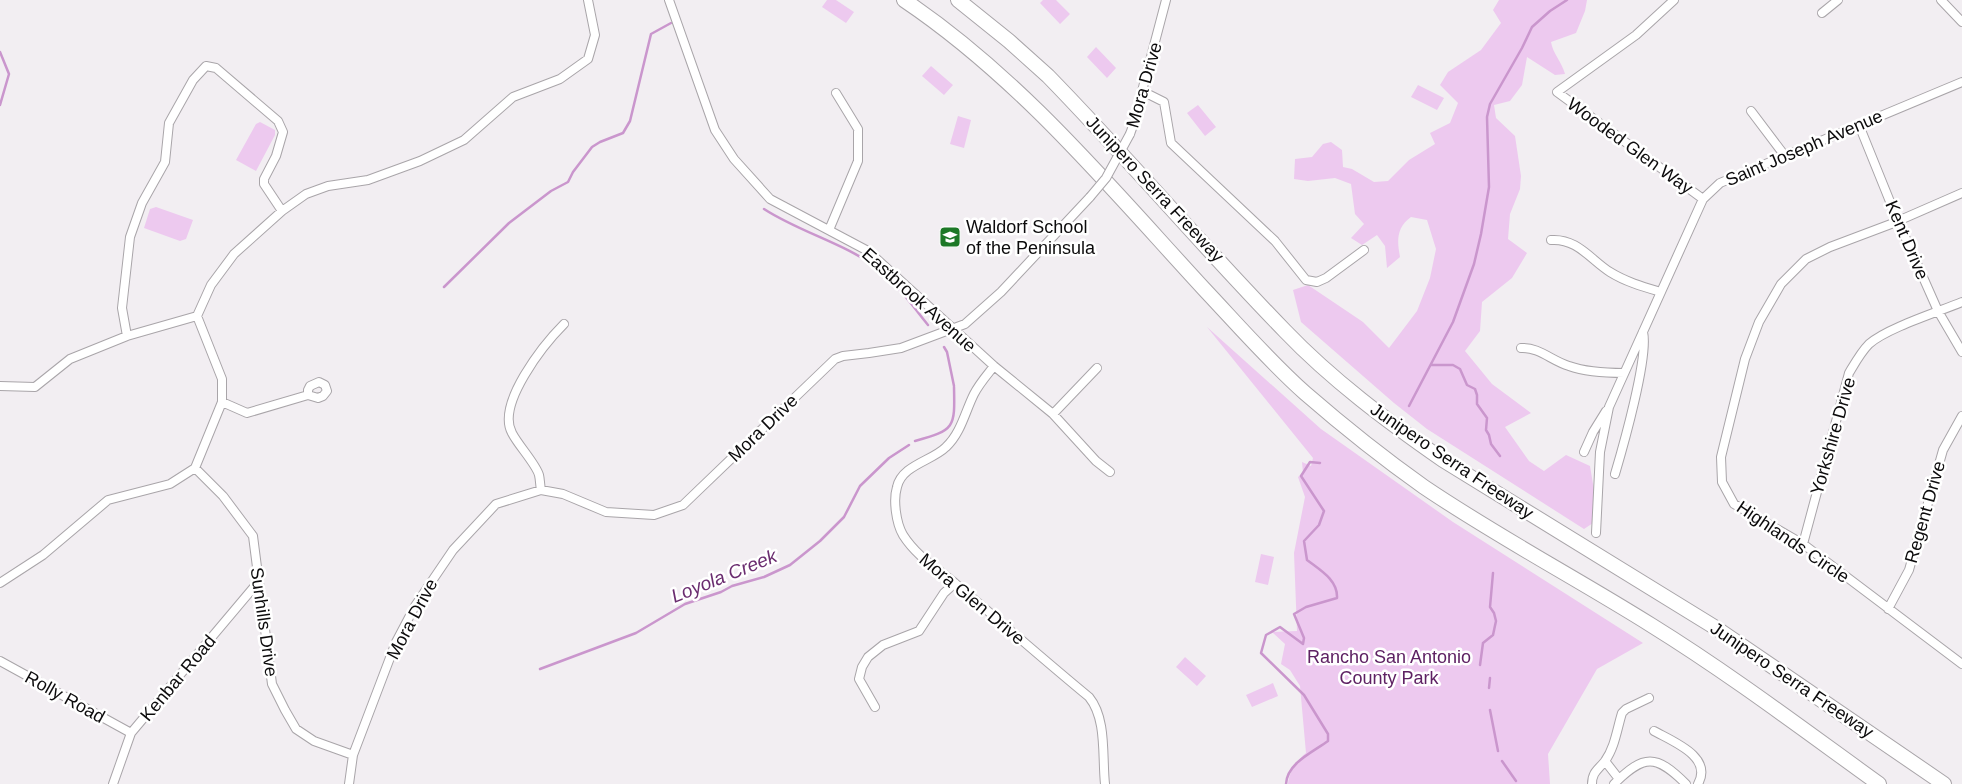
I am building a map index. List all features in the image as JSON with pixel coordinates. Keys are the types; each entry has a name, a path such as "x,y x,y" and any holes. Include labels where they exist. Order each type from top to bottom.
{"highway":[{"name":"Junipero Serra Freeway","path":"904,0 987,64 1026,99 1064,137 1262,352 1303,391 1354,434 1424,487 1694,653 1879,784"},
{"name":"Junipero Serra Freeway","path":"958,0 1009,41 1048,76 1285,331 1324,368 1393,424 1428,450 1760,656 1944,784"}],"street":[{"path":"0,583 43,555 108,500 170,484 195,468 222,402 222,379 197,316 211,285 234,254 282,211 306,194 321,189 368,180 420,161 464,140 513,97 560,79 588,59 595,35 588,0"},
{"name":"Eastbrook Avenue","path":"669,0 715,130 734,159 770,199 868,251 994,366 1053,414 1096,461 1110,472"},
{"name":"Mora Drive","path":"349,784 353,755 396,642 433,577 453,550 496,504 541,490 563,494 606,512 654,515 683,505 835,359 843,356 869,354 901,348 970,321 1001,292 1106,178 1130,134 1139,109 1166,0"},
{"name":"Wooded Glen Way","path":"1674,0 1636,35 1557,92 1703,199"},
{"path":"1822,13 1838,0"},
{"path":"1940,0 1962,22"},
{"path":"126,336 122,308 130,237 142,203 165,162 169,123 193,80 206,66 216,68 278,121 283,132 276,156 264,179 264,184 282,211"},
{"name":"Saint Joseph Avenue","path":"1596,533 1600,452 1609,407 1703,199 1720,183 1962,82"},
{"path":"1142,91 1164,102 1171,143 1275,241 1306,280 1317,282 1326,278 1364,250"},
{"path":"829,230 858,161 858,129 836,93"},
{"path":"1751,111 1785,156"},
{"name":"Kent Drive","path":"1859,125 1938,312 1962,352"},
{"name":"Highlands Circle","path":"1962,193 1898,221 1830,247 1806,259 1781,284 1759,322 1745,358 1721,457 1722,482 1734,504 1803,544 1962,664"},
{"path":"1551,240 1572,243 1621,278 1661,292"},
{"name":"Yorkshire Drive","path":"1803,544 1849,373 1862,352 1879,337 1962,302"},
{"path":"0,386 35,387 70,358 126,336 197,316"},
{"path":"541,490 539,473 510,431 508,416 519,384 549,339 564,324"},
{"name":"Saint Joseph Avenue","path":"1615,474 1640,372 1644,346 1643,332"},
{"path":"1521,348 1533,348 1570,367 1624,373"},
{"name":"Mora Glen Drive","path":"994,366 975,393 953,440 940,453 910,470 901,478 897,487 896,507 902,533 922,558 955,583 1095,704 1099,716 1105,784"},
{"path":"1053,414 1097,368"},
{"path":"222,402 246,414 308,395"},
{"path":"1584,452 1593,432 1609,407"},
{"name":"Regent Drive","path":"1888,609 1908,570 1942,450 1962,416"},
{"name":"Sunhills Drive","path":"195,468 223,496 253,536 272,684 285,710 296,728 314,741 353,755"},
{"name":"Kenbar Road","path":"113,784 131,733 259,581"},
{"path":"875,707 860,679 863,663 883,645 919,631 944,593 955,583"},
{"name":"Rolly Road","path":"0,661 131,733"},
{"path":"1592,784 1594,772 1605,761 1617,734 1622,713 1626,709 1649,698"},
{"path":"1654,731 1680,746 1697,759 1703,771 1698,784"},
{"path":"1605,761 1617,781 1637,764 1644,761 1653,761 1674,772 1686,784"}],"green space":[{"path":"827,0 836,0 854,12 846,23 822,7"},
{"path":"1043,0 1056,0 1070,14 1060,24 1040,3"},
{"path":"1499,0 1587,0 1585,11 1576,33 1551,42 1565,74 1555,75 1527,57 1522,85 1510,101 1494,105 1496,118 1515,136 1521,176 1520,189 1510,214 1508,239 1527,253 1512,278 1482,302 1480,331 1465,351 1492,384 1531,413 1505,427 1529,461 1544,471 1566,455 1590,466 1594,490 1593,523 1584,529 1427,429 1394,403 1301,322 1293,290 1308,285 1363,322 1389,348 1417,311 1430,278 1436,249 1427,220 1411,217 1406,221 1399,235 1400,257 1387,268 1385,246 1377,235 1362,245 1351,238 1364,224 1355,214 1351,184 1335,178 1308,181 1294,179 1295,159 1312,157 1323,144 1331,142 1342,150 1343,167 1352,169 1374,182 1388,181 1409,160 1435,144 1430,133 1450,123 1458,103 1440,85 1448,72 1481,50 1501,23 1493,10"},
{"path":"1096,47 1116,68 1107,78 1087,57"},
{"path":"931,66 953,85 944,95 922,76"},
{"path":"1418,85 1444,98 1437,110 1411,97"},
{"path":"1198,105 1216,127 1205,136 1187,113"},
{"path":"958,116 971,120 964,148 950,144"},
{"path":"260,122 275,130 275,135 256,171 236,160 256,124"},
{"path":"156,207 193,220 186,239 180,241 144,228 150,209"},
{"name":"Rancho San Antonio County Park","path":"1207,327 1321,429 1453,522 1643,643 1597,669 1548,754 1550,784 1288,784 1294,767 1306,753 1300,686 1290,670 1281,664 1285,644 1272,632 1297,631 1294,553 1305,497 1298,477 1303,473 1302,462 1311,466 1313,458"},
{"path":"1261,554 1274,557 1268,585 1255,582"},
{"path":"1185,657 1206,676 1197,686 1176,667"},
{"path":"1273,683 1278,696 1252,707 1246,695"}],"waterway":[{"path":"1409,406 1453,322 1474,264 1489,187 1487,117 1490,104 1532,27 1550,11 1567,0"},
{"path":"444,287 509,223 551,191 568,182 573,172 592,147 623,133 630,121 651,34 671,23"},
{"path":"0,52 9,74 0,105"},
{"name":"Loyola Creek","path":"764,209 793,225 852,252 880,270 900,289 928,325"},
{"name":"Loyola Creek","path":"944,347 947,352 954,386"},
{"path":"1432,365 1453,365 1460,369 1467,385 1475,389 1477,404 1487,418 1486,430 1491,444 1500,456"},
{"name":"Loyola Creek","path":"915,441 938,434 950,425 954,411 954,387"},
{"name":"Loyola Creek","path":"540,669 636,633 685,604 721,592 732,586 764,577 790,565 820,541 844,517 860,486 889,458 909,445"},
{"path":"1286,784 1287,777 1296,764 1328,741 1328,734 1304,695 1261,653 1266,635 1280,627 1303,644 1304,638 1294,614 1306,607 1337,598 1335,586 1307,560 1304,541 1319,525 1324,511 1301,476 1310,462 1320,463"},
{"path":"1480,665 1483,643 1493,635 1496,621 1490,607 1493,573"},
{"path":"1489,688 1490,678"},
{"path":"1490,710 1498,751"},
{"path":"1502,761 1516,781"}],"place":[{"name":"Waldorf School of the Peninsula","path":"950,237"}]}
